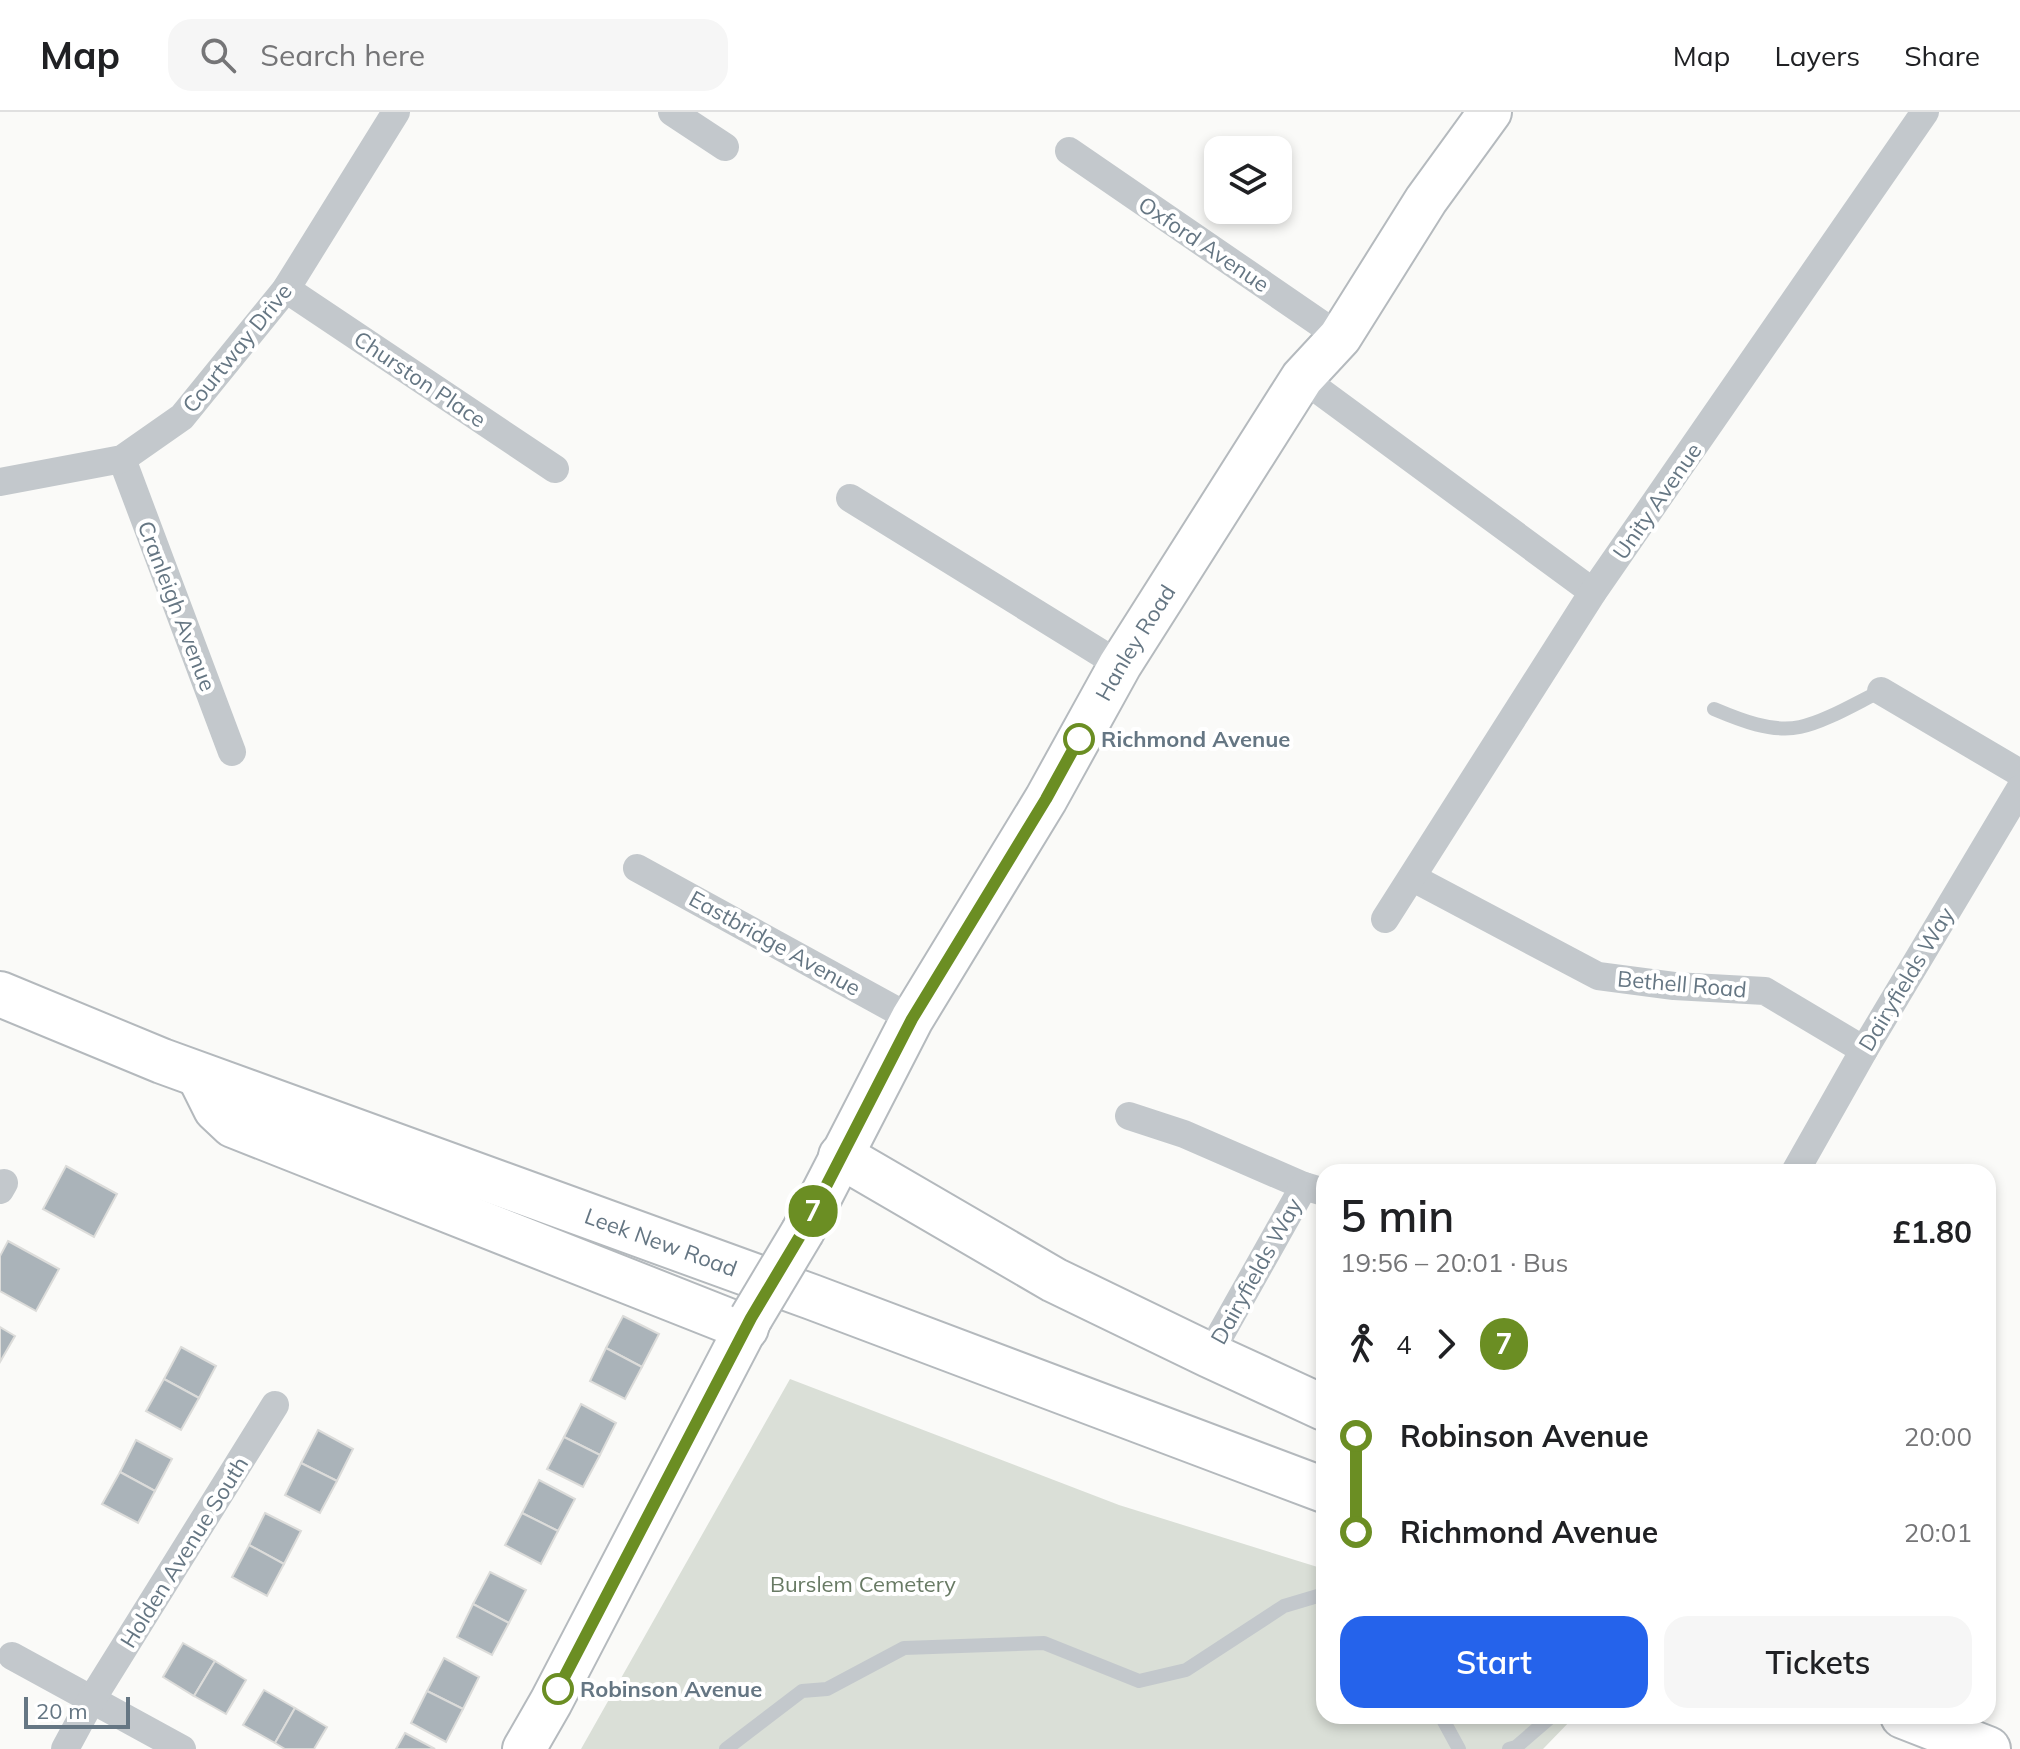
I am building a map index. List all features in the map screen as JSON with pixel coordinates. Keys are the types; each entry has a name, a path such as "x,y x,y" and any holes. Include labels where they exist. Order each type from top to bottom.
{"highway":[{"name":"Leek New Road","path":"0,994 199,1075 782,1286 1316,1487"},
{"path":"199,1075 216,1109 233,1125 748,1323"},
{"path":"841,1156 1054,1280 1316,1404"},
{"path":"1924,1724 1988,1749"}],"main road":[{"name":"Hanley Road","path":"524,1749 748,1323 803,1231 912,1019 1046,799 1120,665 1302,378 1340,337 1426,200 1490,112"}],"street":[{"name":"Courtway Drive","path":"3,487 122,459 182,417 286,289 396,112"},
{"path":"672,112 725,147"},
{"name":"Unity Avenue","path":"1593,592 1925,112"},
{"name":"Oxford Avenue","path":"1069,151 1340,337"},
{"name":"Churston Place","path":"286,289 555,469"},
{"path":"1302,378 1593,592 1385,919"},
{"name":"Cranleigh Avenue","path":"122,459 232,752"},
{"path":"850,498 1120,665"},
{"path":"1881,691 2020,773"},
{"name":"Dairyfields Way","path":"1800,1164 2020,789"},
{"name":"Eastbridge Avenue","path":"637,868 912,1019"},
{"name":"Bethell Road","path":"1413,878 1598,976 1674,986 1765,991 1864,1050"},
{"name":"Dairyfields Way","path":"1129,1116 1184,1134 1314,1189 1209,1355"},
{"name":"Holden Avenue South","path":"65,1749 92,1699 275,1405"},
{"path":"12,1656 182,1749"}],"lane":[{"path":"1714,709 1779,729 1801,727 1881,691"},
{"path":"726,1749 802,1691 827,1689 904,1648 1044,1643 1139,1681 1186,1670 1284,1606 1316,1596"},
{"path":"1445,1724 1459,1749"},
{"path":"1509,1749 1516,1747 1543,1724"}],"green space":[{"name":"Burslem Cemetery","path":"790,1379 1119,1505 1316,1567 1316,1724 1567,1724 1543,1749 581,1749"}],"building":[{"path":"66,1166 117,1194 94,1237 43,1209"},
{"path":"8,1241 59,1269 36,1311 0,1291 0,1256"},
{"path":"623,1316 659,1334 642,1367 606,1348"},
{"path":"0,1327 15,1336 0,1362"},
{"path":"181,1347 216,1366 199,1398 164,1379"},
{"path":"606,1348 642,1367 625,1399 590,1381"},
{"path":"164,1379 199,1398 181,1430 146,1411"},
{"path":"581,1404 616,1423 600,1455 564,1437"},
{"path":"318,1430 353,1449 337,1481 301,1463"},
{"path":"564,1437 600,1455 583,1487 547,1469"},
{"path":"136,1440 172,1459 155,1491 120,1472"},
{"path":"301,1463 337,1481 320,1513 285,1495"},
{"path":"120,1472 155,1491 138,1523 102,1504"},
{"path":"539,1480 575,1499 558,1531 522,1513"},
{"path":"265,1513 301,1531 284,1564 249,1545"},
{"path":"522,1513 558,1531 541,1564 505,1545"},
{"path":"249,1545 284,1564 267,1596 232,1577"},
{"path":"490,1572 526,1590 509,1623 473,1604"},
{"path":"473,1604 509,1623 492,1655 457,1637"},
{"path":"183,1643 215,1661 194,1696 163,1677"},
{"path":"444,1658 479,1677 463,1709 427,1691"},
{"path":"215,1661 246,1680 226,1714 194,1696"},
{"path":"264,1690 295,1708 275,1743 243,1725"},
{"path":"427,1691 463,1709 446,1742 411,1723"},
{"path":"295,1708 327,1727 314,1749 285,1749 275,1743"},
{"path":"405,1733 435,1749 396,1749"}],"bus line":[{"name":"7","path":"558,1689 751,1318 803,1231 912,1019 1079,739"}],"place":[{"name":"Richmond Avenue","path":"1079,739"},
{"name":"Robinson Avenue","path":"558,1689"}]}
